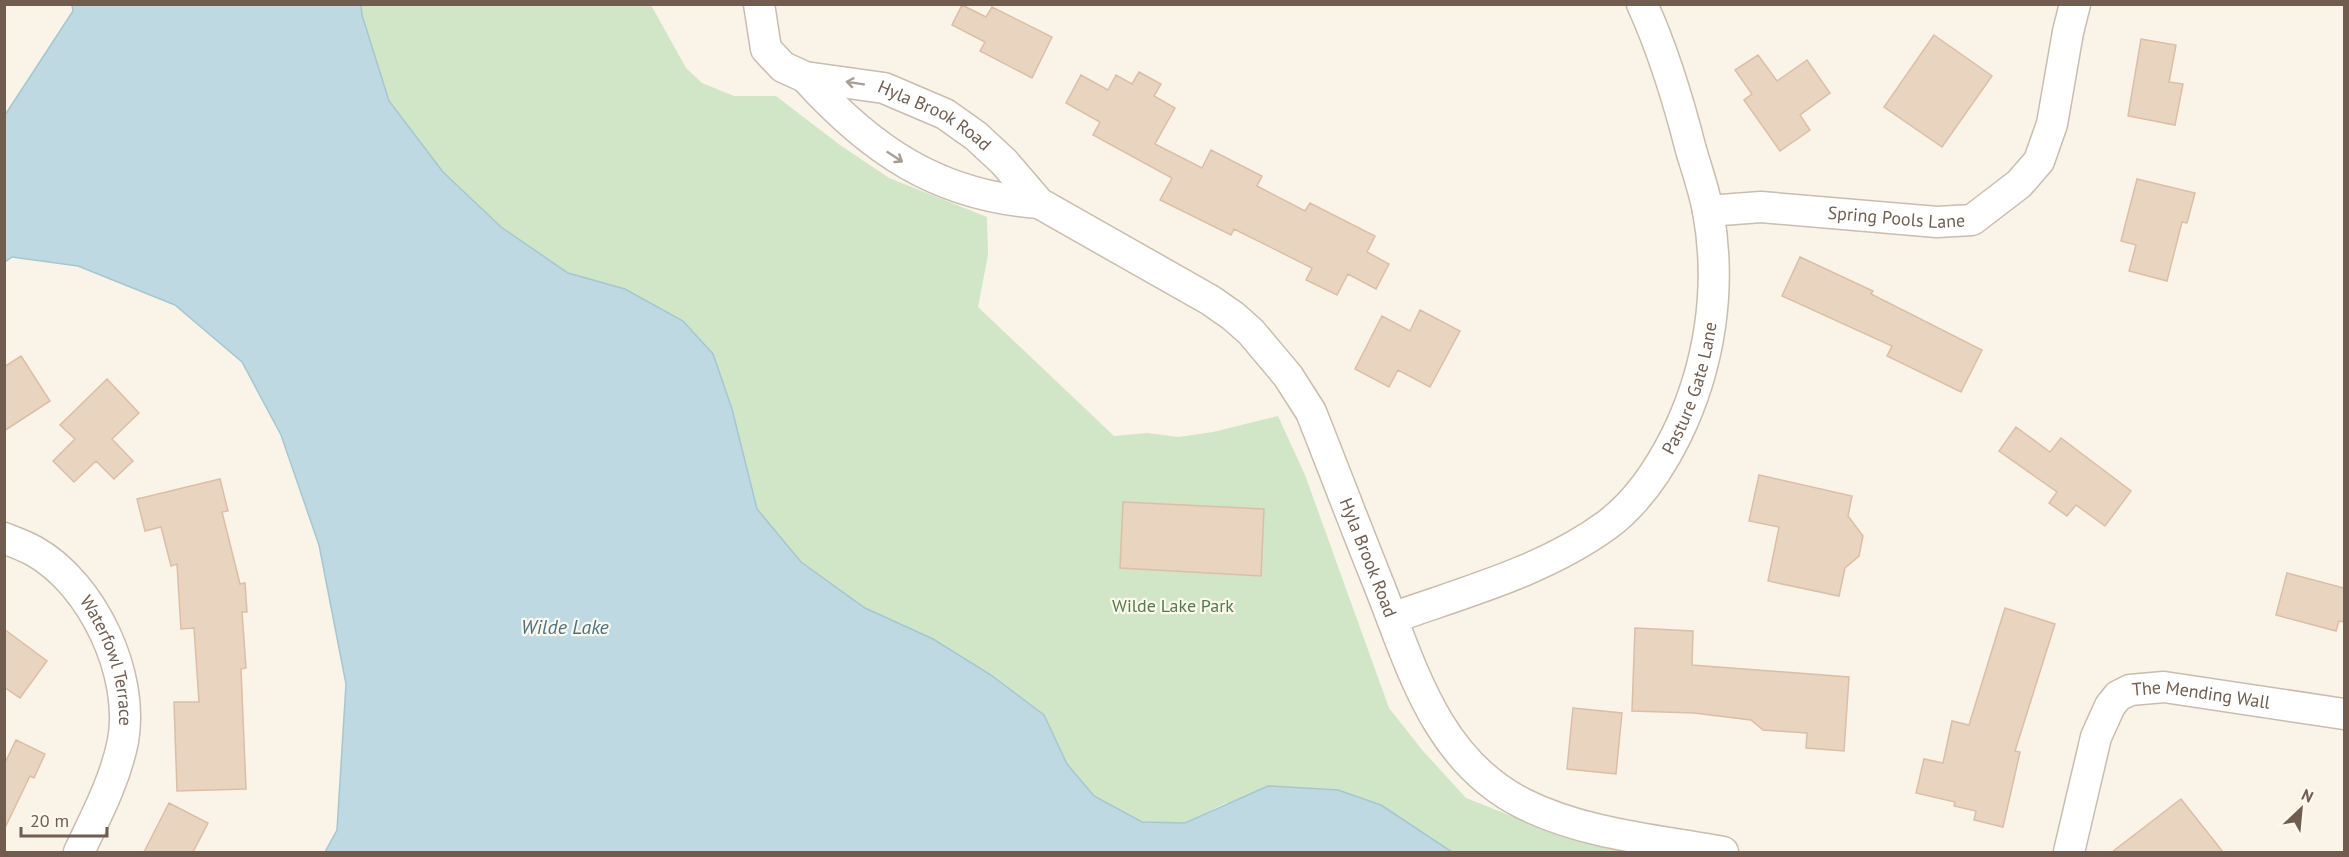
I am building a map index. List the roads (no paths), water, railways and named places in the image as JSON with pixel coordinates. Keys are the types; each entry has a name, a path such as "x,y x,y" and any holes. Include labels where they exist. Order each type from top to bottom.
{"street":[{"name":"Hyla Brook Road","path":"759,4 766,49 783,67 805,77 884,88 913,98 945,114 976,136 997,155 1039,203 1210,300 1251,332 1288,376 1311,412 1411,670 1431,714 1459,753 1487,782 1521,803 1562,820 1723,852"},
{"name":"Pasture Gate Lane","path":"1392,618 1525,570 1572,548 1609,523 1639,496 1665,458 1686,414 1703,365 1710,334 1713,266 1708,211 1676,88 1641,4"},
{"name":"Spring Pools Lane","path":"1708,211 1761,207 1936,222 1972,220 2019,184 2039,161 2052,124 2072,18 2056,4"},
{"name":"Hyla Brook Road","path":"805,77 836,111 861,133 917,171 984,196 1039,203"},
{"name":"Waterfowl Terrace","path":"4,538 35,552 69,580 98,619 116,657 124,699 123,740 109,789 79,852"},
{"name":"The Mending Wall","path":"2069,852 2096,737 2110,706 2118,696 2130,690 2164,687 2344,714"}],"water":[{"name":"Wilde Lake","path":"72,5 361,5 362,15 389,101 443,172 501,227 568,273 625,289 683,321 713,354 732,409 757,509 801,562 865,608 933,639 991,675 1044,715 1067,764 1094,796 1142,822 1185,823 1268,786 1338,790 1381,805 1452,852 325,852 337,830 346,684 319,545 281,435 242,362 175,305 78,266 12,257 5,262 5,115 73,11"}],"park label":[{"name":"Wilde Lake Park","path":"1173,606"}]}
